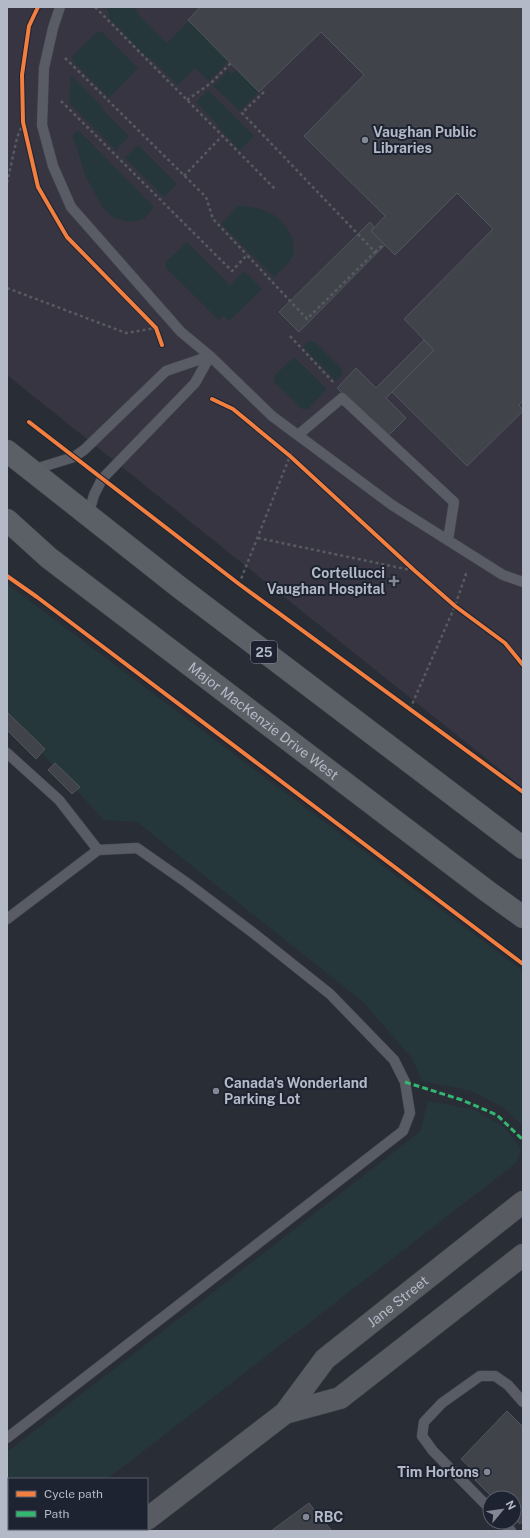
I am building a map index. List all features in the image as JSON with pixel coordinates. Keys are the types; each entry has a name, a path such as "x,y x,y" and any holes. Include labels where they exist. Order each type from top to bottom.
{"main road":[{"name":"25","path":"7,451 179,587 523,848"},
{"name":"Major MacKenzie Drive West","path":"7,520 49,558 523,917"},
{"name":"Jane Street","path":"148,1518 285,1413 325,1359 523,1202"},
{"name":"Jane Street","path":"285,1413 340,1398 523,1255"}],"lane":[{"path":"60,7 53,28 43,75 42,125 53,166 71,207 181,332 210,356 272,416 392,505 504,575 523,582"},
{"path":"30,470 74,457 84,450 166,370 210,356"},
{"path":"88,516 94,495 102,479 195,383 210,356"},
{"path":"298,436 342,398 454,502 448,540"},
{"path":"7,533 49,558"},
{"path":"7,753 59,800 98,850"},
{"path":"7,919 98,850 137,848 199,891 330,994 394,1060 405,1082 410,1113 403,1131 7,1438"},
{"path":"482,1501 433,1451 422,1436 424,1422 442,1403 480,1376 495,1376 508,1385 523,1402"}],"path":[{"path":"95,7 276,190"},
{"path":"65,58 206,197 213,219 307,318 384,244"},
{"path":"187,100 211,83 231,63"},
{"path":"265,91 242,114 375,252"},
{"path":"61,101 232,271 247,254"},
{"path":"184,176 222,136"},
{"path":"7,288 126,332 156,328 181,332"},
{"path":"290,336 333,381 342,398"},
{"path":"239,584 298,436"},
{"path":"258,538 415,571"},
{"path":"410,709 455,606 473,556"},
{"path":"233,579 245,589"},
{"path":"404,704 416,714"},
{"path":"516,787 523,792"}],"shaded area":[{"name":"Cortellucci Vaughan Hospital","path":"7,7 523,7 523,788 7,375"},
{"path":"107,7 134,7 139,15 167,43 189,21 229,61 209,81 195,68 178,85 149,57 148,58 110,19"},
{"path":"100,31 138,68 109,98 73,61 72,56"},
{"path":"237,69 259,92 240,111 213,86 228,70 232,74"},
{"path":"71,77 73,77 102,106 100,107 129,136 116,150 69,102"},
{"path":"208,90 254,136 240,150 196,102"},
{"path":"75,131 79,131 154,207 144,219 130,222 114,218 103,208 85,175 73,136"},
{"path":"138,145 177,184 164,197 125,158"},
{"path":"238,206 247,206 271,213 283,223 288,230 292,238 294,249 293,254 288,264 274,277 221,224"},
{"path":"187,242 230,285 244,271 262,289 229,321 223,315 219,320 166,268 166,262"},
{"path":"310,341 315,342 342,369 342,374 336,381 303,347"},
{"path":"294,357 327,389 308,409 302,409 274,382 274,376"},
{"path":"7,584 523,971 523,1126 504,1108 472,1091 422,1081 412,1058 362,1001 137,822 104,820 7,716"},
{"path":"428,1101 475,1110 504,1127 516,1141 521,1150 516,1163 108,1478 8,1478 8,1530 42,1530 7,1531 7,1452 420,1132"}],"building":[{"path":"200,7 523,7 523,401 519,405 523,411 467,466 392,392 434,350 404,319 493,229 457,193 395,255 371,231 385,216 304,136 364,75 321,32 259,92 188,20"},
{"path":"370,222 374,227 371,231 385,245 299,332 279,312"},
{"path":"424,340 434,350 386,398 406,418 387,437 337,388 356,368 376,388"},
{"path":"8,713 45,749 36,759 7,730"},
{"path":"55,763 80,787 72,794 48,770"},
{"path":"507,1411 523,1427 522,1522 522,1490 485,1490 475,1480 479,1476 461,1459"},
{"name":"RBC","path":"309,1503 332,1531 271,1531"}],"marked path":[{"path":"405,1082 462,1100 497,1115 523,1140"}],"cycle path":[{"path":"38,7 29,26 22,75 23,122 38,187 67,237 156,328 162,345"},
{"path":"212,399 233,409 290,456 455,606 505,643 523,665"},
{"path":"29,422 239,584 523,792"},
{"path":"7,576 37,597 523,964"}],"place":[{"name":"Vaughan Public Libraries","path":"365,140"},
{"name":"Cortellucci Vaughan Hospital","path":"394,581"},
{"name":"Canada's Wonderland Parking Lot","path":"216,1091"},
{"name":"Tim Hortons","path":"487,1472"},
{"name":"RBC","path":"306,1517"}]}
